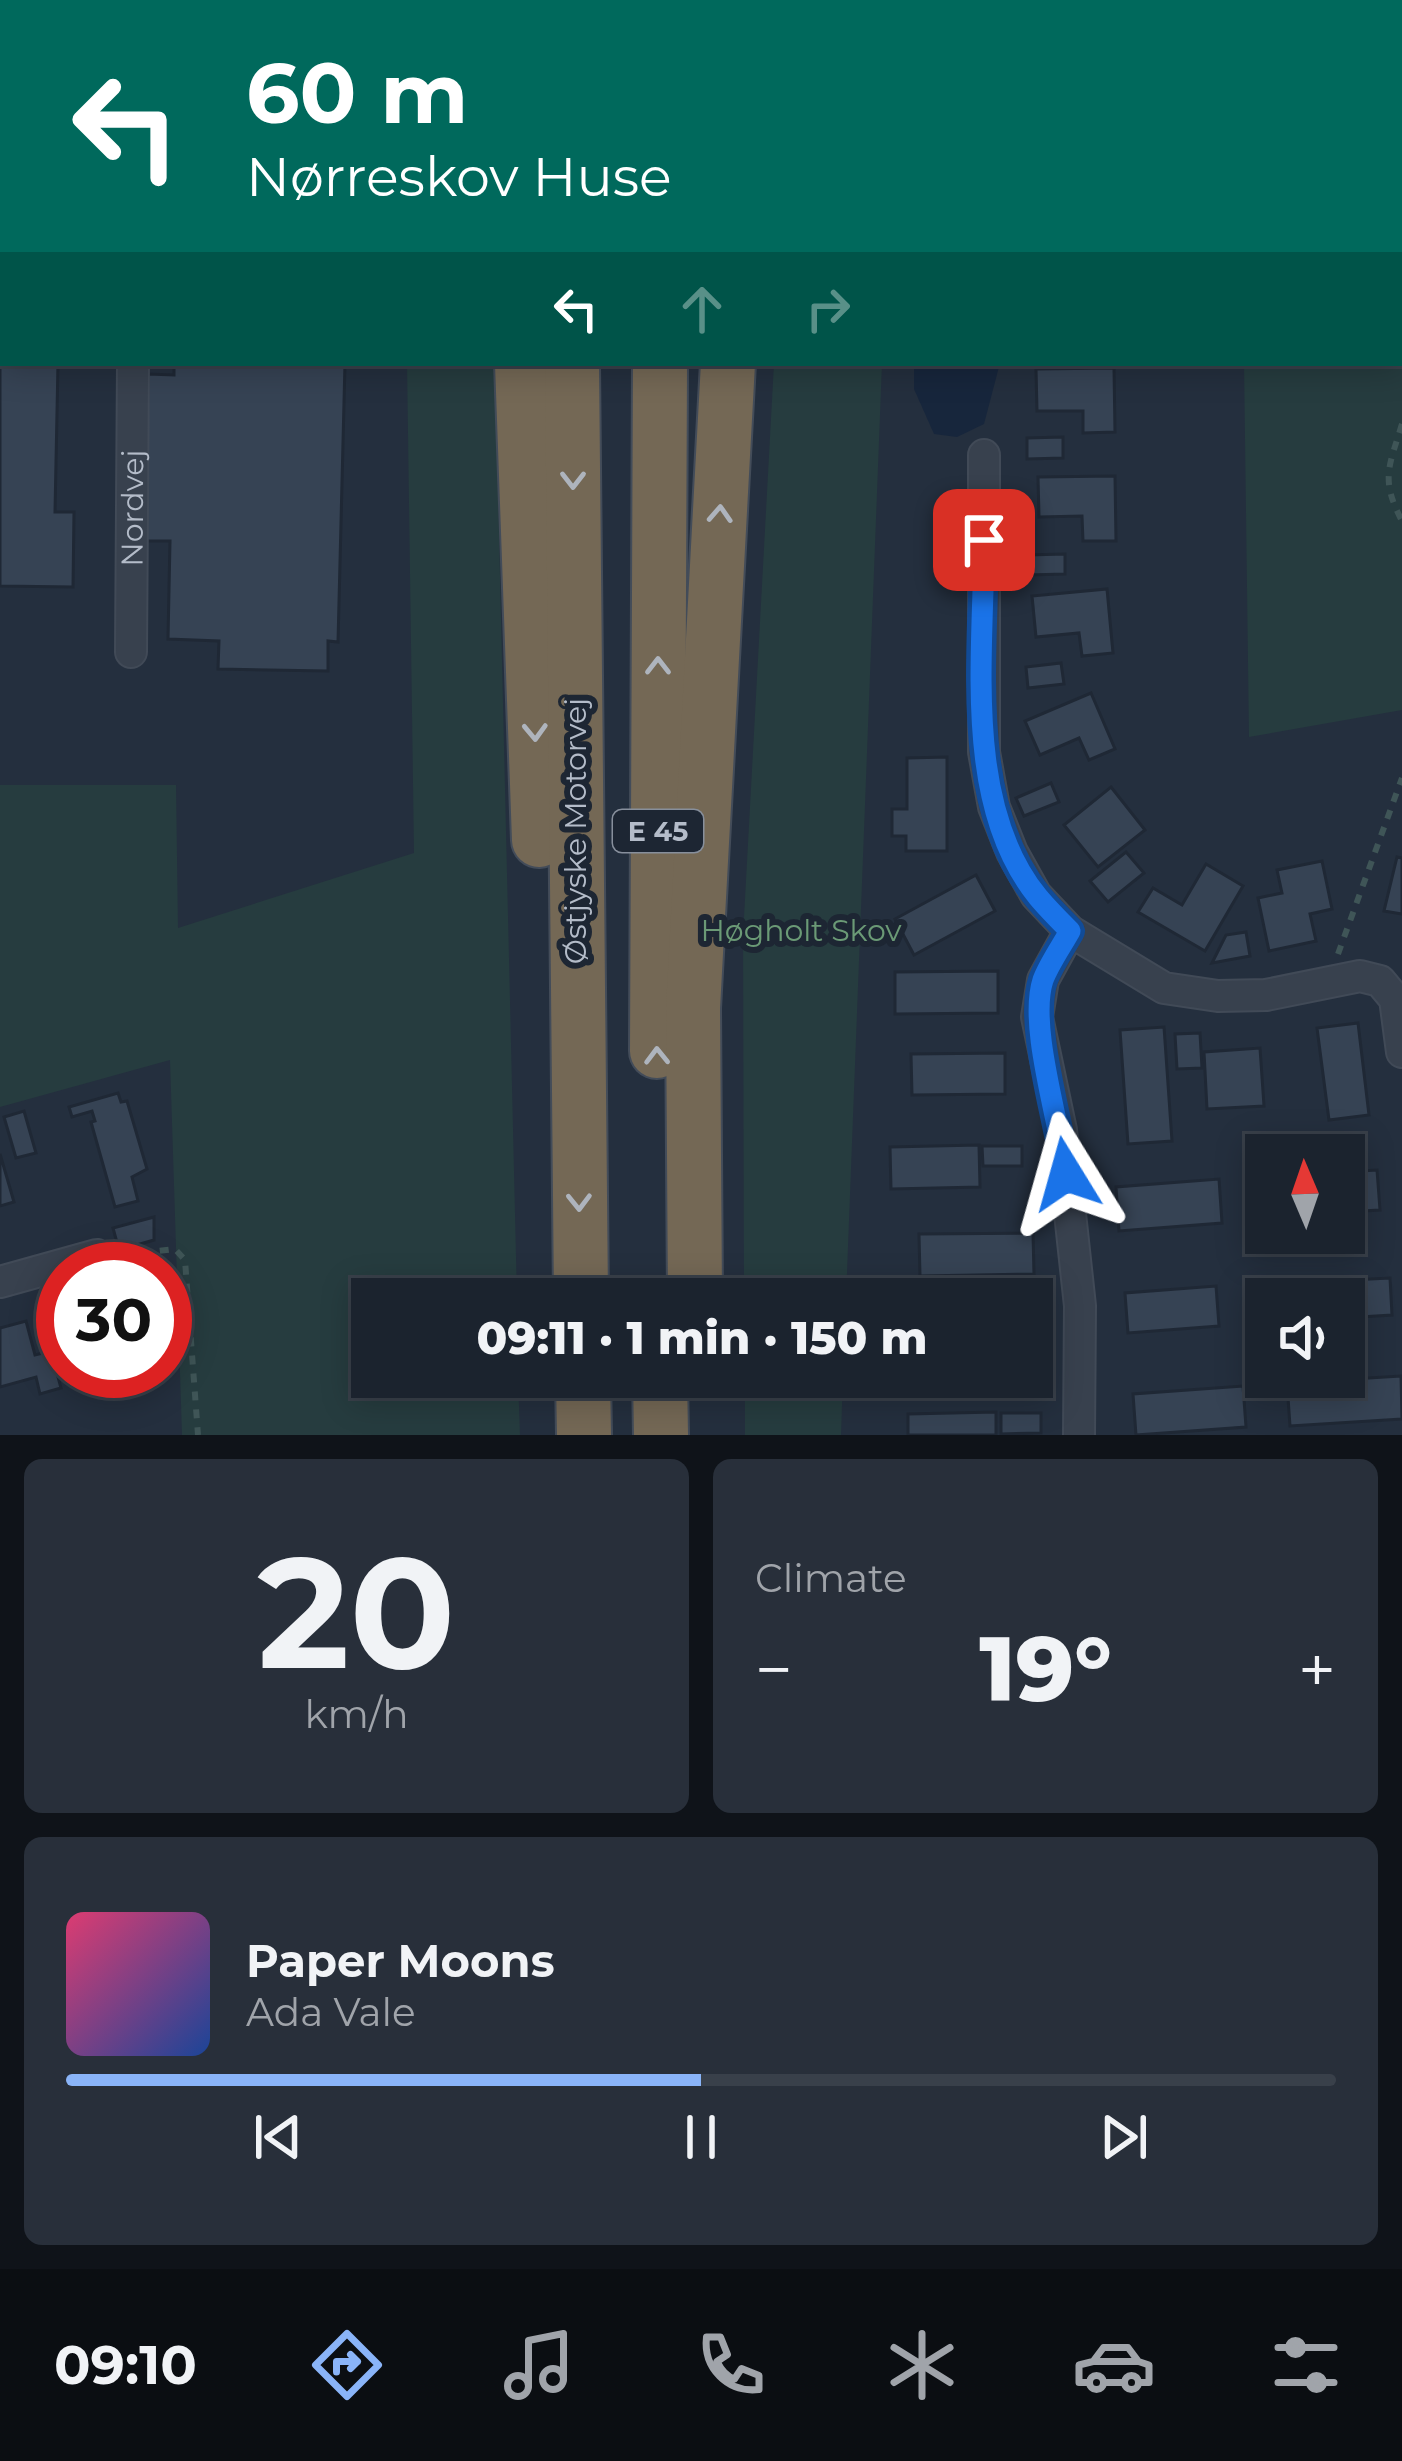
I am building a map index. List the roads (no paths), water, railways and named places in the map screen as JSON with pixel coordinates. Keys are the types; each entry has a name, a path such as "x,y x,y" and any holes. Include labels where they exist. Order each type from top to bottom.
{"highway":[{"path":"523,366 546,1034 577,1105"},
{"name":"Østjyske Motorvej","path":"572,366 581,1278"},
{"name":"E 45","path":"660,366 660,1278"},
{"path":"695,1278 693,1008 728,366"},
{"path":"583,1398 584,1435"},
{"path":"661,1398 661,1435"},
{"path":"696,1398 697,1435"}],"street":[{"name":"Nordvej","path":"131,652 133,366"},
{"path":"984,455 983,752 994,807 1036,895 1070,931 1164,988 1218,996 1266,995 1360,976 1380,981 1395,999 1402,1052"},
{"path":"1070,931 1043,980 1037,1017 1061,1130 1080,1306 1079,1435"},
{"path":"0,1282 36,1272"}],"water":[{"path":"914,366 999,366 984,424 957,437 934,434 914,389"}],"park label":[{"name":"Høgholt Skov","path":"801,930"}]}
